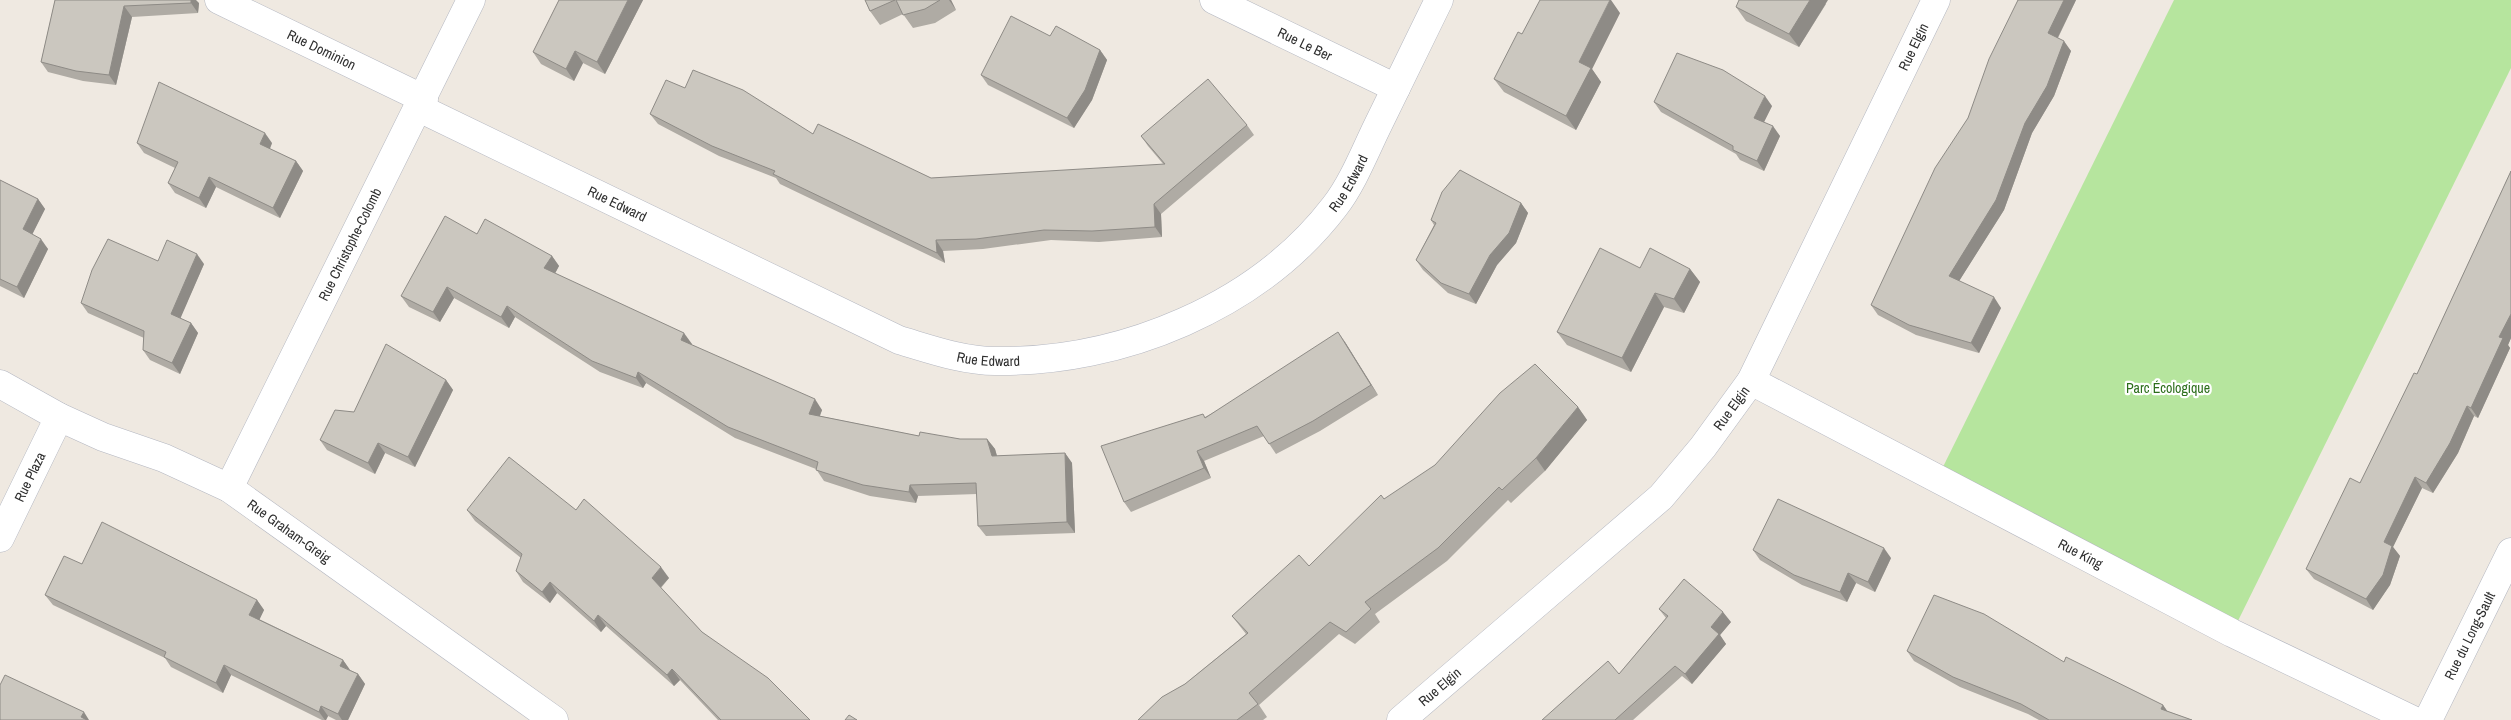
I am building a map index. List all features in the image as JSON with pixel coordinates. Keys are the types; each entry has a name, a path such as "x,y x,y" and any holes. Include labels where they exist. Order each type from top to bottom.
{"street":[{"name":"Rue Dominion","path":"219,0 422,104"},
{"name":"Rue Christophe-Colomb","path":"229,488 422,104 471,0"},
{"name":"Rue Le Ber","path":"1214,0 1396,88"},
{"name":"Rue Edward","path":"422,104 899,340 946,353 993,361 1037,359 1088,352 1139,338 1189,319 1274,269 1308,237 1336,205 1439,0"},
{"name":"Rue Elgin","path":"1401,720 1661,497 1703,447 1751,381 1936,0"},
{"name":"Rue King","path":"1751,381 2232,633 2414,720"},
{"name":"Rue Graham-Greig","path":"0,384 59,417 104,437 164,458 229,488 554,720"},
{"name":"Rue Plaza","path":"0,538 59,417"},
{"name":"Rue du Long-Sault","path":"2428,720 2511,552"}],"green space":[{"name":"Parc Écologique","path":"2174,0 2511,0 2511,68 2232,633 1937,479"}],"building":[{"path":"55,0 191,0 191,3 124,6 109,75 76,71 41,62"},
{"path":"559,0 628,0 597,62 575,51 566,69 533,52"},
{"path":"865,0 895,0 870,11"},
{"path":"896,0 940,0 925,9 903,15"},
{"path":"1540,0 1610,0 1579,62 1591,68 1566,116 1494,79 1518,32 1522,34"},
{"path":"1739,0 1810,0 1789,34 1736,7"},
{"path":"2018,0 2064,0 2048,33 2064,41 2047,86 2025,123 1996,200 1949,276 1994,297 1971,343 1909,325 1871,305 1935,168 1968,118 1989,59"},
{"path":"1011,16 1050,36 1056,26 1100,50 1085,90 1067,118 981,75"},
{"path":"1677,53 1723,70 1765,96 1754,118 1773,126 1757,161 1733,150 1733,146 1654,102"},
{"path":"693,70 743,90 813,134 818,124 931,178 1165,164 1141,136 1208,79 1247,125 1154,204 1155,227 1092,231 1044,230 976,239 936,240 937,253 773,174 775,171 712,146 650,114 666,80 685,88"},
{"path":"159,82 265,133 260,144 296,161 273,208 209,177 199,198 168,183 178,162 137,143"},
{"path":"1460,170 1521,203 1509,233 1490,255 1469,294 1441,283 1416,260 1436,223 1431,220 1442,192"},
{"path":"2511,171 2511,314 2499,337 2503,338 2471,408 2467,406 2450,443 2426,483 2415,477 2384,542 2392,546 2383,575 2366,599 2306,569 2350,478 2360,483 2414,373 2417,374"},
{"path":"0,180 38,199 23,229 41,239 17,287 0,279"},
{"path":"445,216 477,234 485,219 552,256 544,268 684,333 681,340 815,399 809,414 919,436 920,432 960,439 987,439 992,456 1065,453 1067,522 978,526 976,483 910,485 909,492 863,485 816,470 818,462 728,427 638,372 636,378 592,361 507,306 501,317 447,287 433,312 401,296"},
{"path":"108,239 158,261 167,240 197,254 171,314 191,323 172,363 143,350 144,331 81,303 92,270"},
{"path":"1600,248 1640,268 1650,248 1690,269 1674,299 1655,293 1622,358 1557,332"},
{"path":"1338,332 1371,385 1313,421 1269,444 1257,426 1197,451 1204,468 1124,502 1101,446 1203,414 1205,418"},
{"path":"386,344 446,380 408,457 378,443 368,463 320,440 335,410 354,412"},
{"path":"1535,364 1578,407 1536,458 1502,490 1499,487 1438,548 1365,602 1371,609 1346,632 1330,622 1249,693 1258,704 1237,720 1138,720 1162,697 1185,684 1248,633 1232,616 1299,555 1309,566 1381,495 1384,499 1435,465 1500,393"},
{"path":"509,457 576,510 584,499 661,567 652,578 702,632 768,678 810,720 721,720 672,669 667,675 598,615 594,621 550,582 542,592 516,571 522,554 467,510"},
{"path":"1778,499 1884,548 1868,582 1848,573 1840,592 1794,575 1753,550"},
{"path":"102,522 257,600 249,615 343,660 340,666 358,674 338,714 321,706 319,712 224,665 216,683 164,657 166,652 45,595 64,556 82,564"},
{"path":"1684,579 1723,612 1711,627 1719,634 1685,674 1675,666 1615,720 1542,720 1608,661 1619,674 1668,616 1659,609"},
{"path":"1934,595 1984,614 2064,662 2066,657 2163,705 2161,709 2192,720 2049,720 2021,704 1953,677 1907,651"},
{"path":"5,675 84,712 81,717 87,720 0,720 0,685"},
{"path":"849,715 857,720 845,720"}]}
